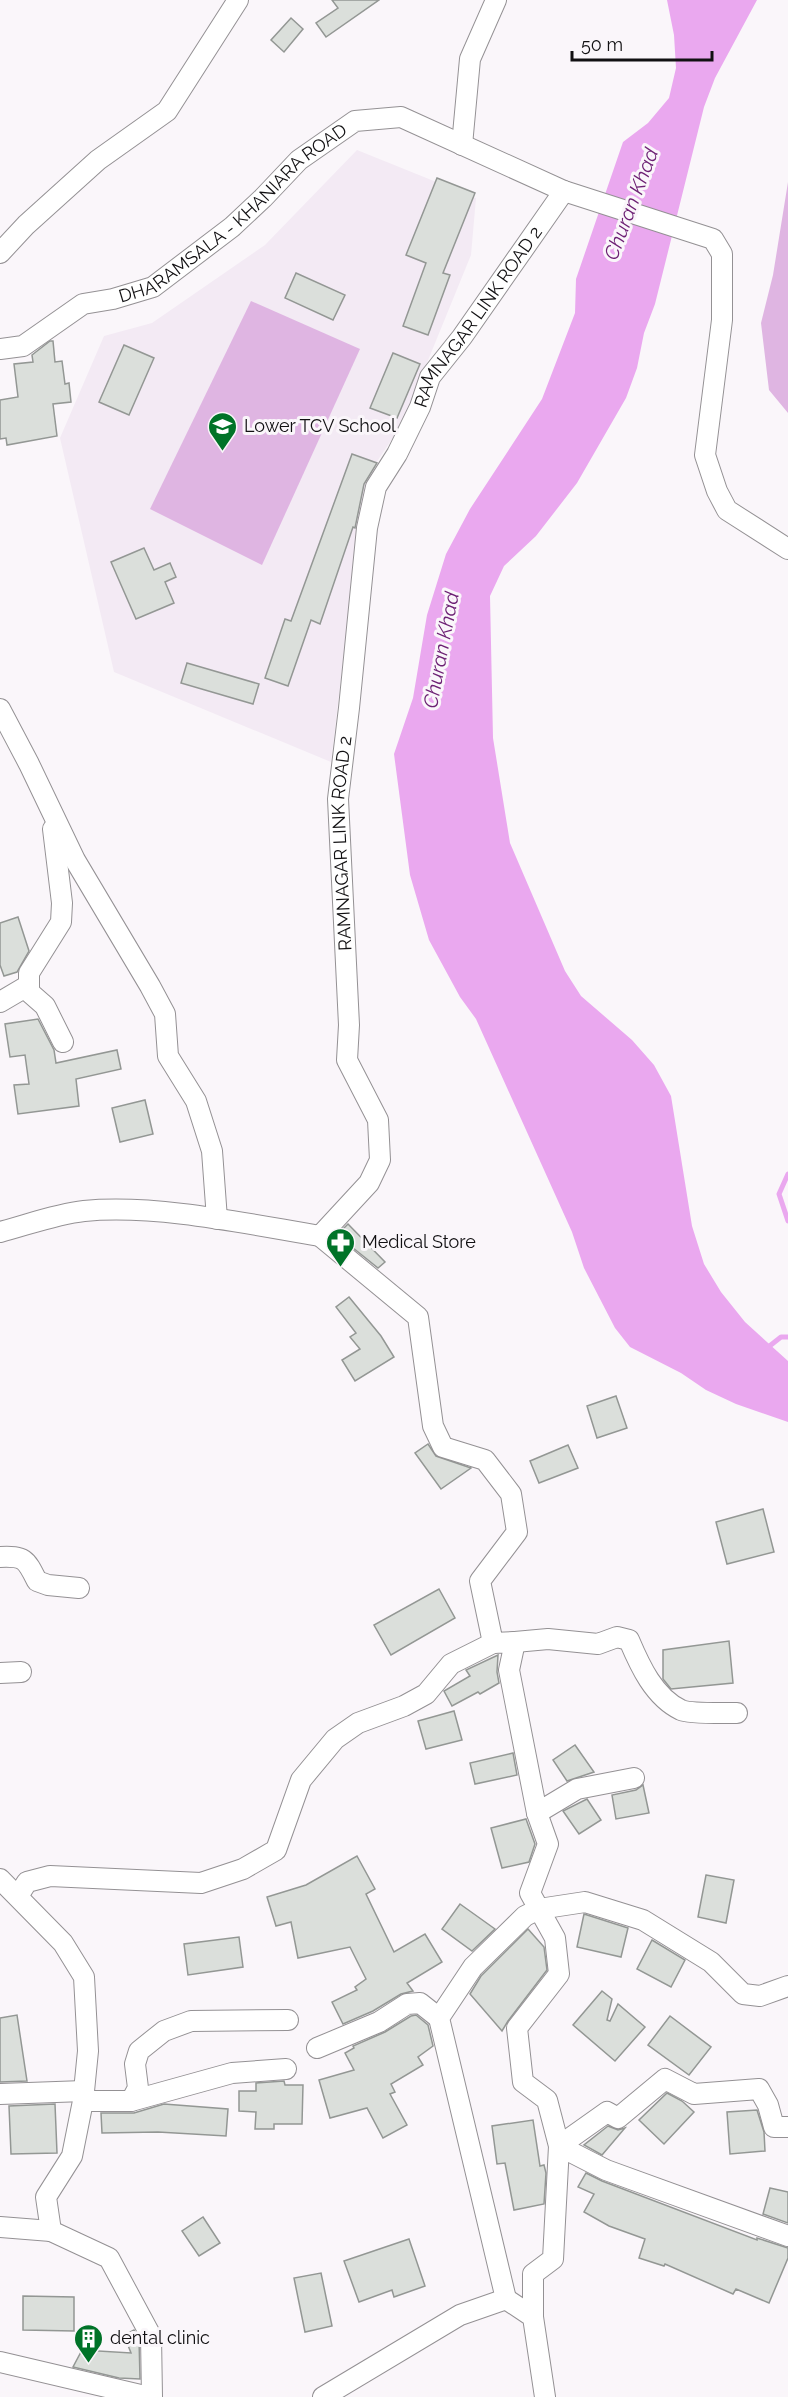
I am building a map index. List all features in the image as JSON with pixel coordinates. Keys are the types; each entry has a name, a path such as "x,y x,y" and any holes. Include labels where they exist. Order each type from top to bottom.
{"street":[{"path":"0,253 26,225 98,160 167,111 238,0"},
{"path":"462,145 470,59 496,0"},
{"name":"DHARAMSALA - KHANIARA ROAD","path":"0,350 23,346 83,304 113,299 153,287 232,227 299,160 355,121 401,117 564,192 712,239 722,254 722,320 705,455 717,491 727,510 788,549"},
{"name":"RAMNAGAR LINK ROAD 2","path":"320,1236 369,1183 380,1160 378,1120 347,1060 349,1025 338,799 367,528 376,487 397,453 420,407 430,377 462,337 564,192"},
{"path":"0,709 75,860 165,1014 168,1056 196,1101 212,1151 217,1219"},
{"path":"49,806 62,903 61,922 29,973 28,992 45,1006 63,1041"},
{"path":"0,1002 29,985"},
{"path":"0,1232 83,1211 142,1211 217,1219 320,1236 418,1317 433,1426 443,1447 485,1460 510,1494 517,1532 480,1581 493,1643"},
{"path":"0,1557 20,1557 28,1563 37,1581 48,1585 79,1588"},
{"path":"18,1896 27,1882 50,1876 201,1883 243,1869 276,1850 301,1780 334,1738 358,1723 404,1706 426,1694 451,1665 493,1643 548,1638 598,1644 618,1637 629,1641 639,1665 659,1694 682,1711 737,1713"},
{"path":"515,1642 509,1671 537,1813 548,1844 530,1893 555,1938 559,1974 517,2028 523,2082 546,2100 559,2146 553,2259 533,2274 533,2317 545,2397"},
{"path":"0,1673 21,1672"},
{"path":"537,1813 577,1789 634,1778"},
{"path":"0,1879 63,1943 84,1977 88,2051 83,2096 72,2156 46,2197 51,2231"},
{"path":"439,2018 473,1967 525,1916 539,1909 585,1902 643,1920 711,1962 743,1994 760,1996 788,1986"},
{"path":"317,2048 379,2022 407,2004 420,2003 439,2018 506,2300 533,2317"},
{"path":"131,2101 138,2088 135,2064 139,2051 164,2031 191,2021 288,2020"},
{"path":"0,2094 83,2096 131,2101 232,2073 286,2069"},
{"path":"559,2146 607,2112 618,2118 665,2079 694,2094 759,2089 768,2104 774,2127 788,2127"},
{"path":"559,2146 606,2170 788,2236"},
{"path":"0,2227 51,2231 109,2258 151,2336 150,2397 0,2362"},
{"path":"323,2397 460,2315 506,2300"}],"shaded area":[{"name":"Lower TCV School","path":"357,150 476,198 471,255 402,424 376,463 363,495 331,762 114,672 60,438 104,336 152,323 265,245"},
{"path":"788,182 788,413 769,390 761,323 773,275"},
{"path":"251,301 360,349 262,565 150,509"}],"water":[{"name":"Churan Khad","path":"667,0 757,0 715,78 704,107 655,304 644,333 637,368 626,398 577,483 536,536 504,566 490,596 493,738 510,843 565,971 581,996 632,1040 654,1065 671,1096 692,1226 704,1264 721,1292 745,1322 788,1361 788,1422 736,1404 706,1390 681,1373 630,1347 615,1328 584,1268 572,1232 476,1019 460,997 429,940 410,875 394,754 413,698 427,615 446,554 470,509 542,399 575,313 576,279 623,142 648,123 669,98 676,68 674,35"}],"building":[{"path":"332,0 379,0 326,37 316,23 338,8"},
{"path":"291,18 303,29 284,52 271,40"},
{"path":"437,178 475,193 443,273 450,275 428,335 403,326 426,263 406,255"},
{"path":"296,273 345,295 333,320 285,298"},
{"path":"53,341 55,362 62,361 65,384 69,383 71,402 53,404 57,436 7,445 6,438 0,439 0,400 18,397 14,364 33,362 32,355"},
{"path":"124,345 154,358 129,415 99,402"},
{"path":"393,353 420,364 397,418 370,408"},
{"path":"352,454 377,463 364,484 355,528 353,527 320,624 311,620 288,686 265,678 285,619 291,621"},
{"path":"144,548 154,570 170,563 176,577 165,582 174,603 136,619 111,562"},
{"path":"187,663 259,684 253,704 181,683"},
{"path":"18,917 29,951 17,972 4,976 0,965 0,923"},
{"path":"38,1019 54,1050 56,1063 117,1050 121,1069 76,1079 79,1106 18,1114 14,1085 29,1084 25,1055 10,1057 5,1024"},
{"path":"145,1100 153,1134 120,1142 112,1108"},
{"path":"348,1224 385,1262 378,1268 337,1235"},
{"path":"349,1297 381,1336 394,1357 355,1381 342,1360 360,1349 350,1337 356,1333 336,1307"},
{"path":"616,1396 627,1428 597,1438 587,1406"},
{"path":"428,1444 436,1456 471,1468 441,1489 415,1453"},
{"path":"568,1445 578,1468 539,1483 530,1461"},
{"path":"763,1509 774,1552 727,1564 716,1522"},
{"path":"439,1589 455,1618 391,1655 374,1625"},
{"path":"729,1641 733,1683 671,1689 663,1679 663,1650"},
{"path":"498,1655 499,1683 452,1706 444,1691 470,1676 466,1670"},
{"path":"454,1711 462,1740 426,1749 418,1721"},
{"path":"575,1745 594,1772 567,1781 553,1760"},
{"path":"513,1753 517,1775 475,1784 470,1763"},
{"path":"643,1785 649,1813 616,1819 612,1795 636,1790"},
{"path":"587,1799 601,1820 579,1834 563,1811"},
{"path":"526,1819 535,1844 529,1862 502,1868 491,1828"},
{"path":"357,1856 375,1889 366,1894 394,1952 425,1934 442,1962 407,1983 413,1991 401,1994 373,2011 343,2024 332,2002 357,1990 355,1987 366,1979 350,1947 298,1958 291,1922 276,1926 267,1897 306,1885"},
{"path":"706,1875 734,1880 726,1923 698,1917"},
{"path":"460,1904 495,1929 472,1951 442,1929"},
{"path":"584,1914 628,1928 621,1957 577,1947"},
{"path":"528,1929 544,1947 547,1970 502,2031 470,1994 481,1976"},
{"path":"239,1937 243,1967 188,1975 184,1944"},
{"path":"652,1940 685,1960 671,1987 637,1969"},
{"path":"602,1991 612,1999 607,2020 610,2021 618,2004 645,2027 615,2061 573,2025"},
{"path":"17,2015 27,2081 0,2082 0,2018"},
{"path":"416,2015 428,2025 433,2046 418,2057 423,2065 391,2084 395,2092 390,2094 407,2125 383,2138 367,2108 330,2118 319,2080 354,2070 345,2053 354,2048 353,2046"},
{"path":"670,2016 711,2047 689,2075 648,2045"},
{"path":"284,2081 285,2085 303,2085 302,2124 274,2124 274,2129 255,2129 256,2112 239,2111 239,2091 256,2091 256,2083"},
{"path":"667,2093 682,2101 694,2112 664,2144 639,2120"},
{"path":"55,2104 57,2153 11,2154 9,2106"},
{"path":"164,2104 228,2109 226,2136 158,2132 102,2133 101,2113 134,2113"},
{"path":"757,2110 764,2132 765,2151 730,2154 727,2112"},
{"path":"533,2120 540,2166 544,2165 546,2173 544,2204 514,2210 505,2163 497,2164 492,2126"},
{"path":"608,2126 618,2130 625,2128 602,2155 584,2145"},
{"path":"586,2173 757,2240 757,2238 788,2248 788,2258 769,2303 736,2289 733,2294 665,2264 664,2266 639,2258 645,2239 609,2226 584,2212 594,2194 578,2187"},
{"path":"770,2188 788,2192 788,2223 763,2214"},
{"path":"203,2217 220,2243 199,2256 182,2231"},
{"path":"409,2239 425,2286 394,2297 392,2290 359,2302 344,2261"},
{"path":"321,2273 332,2326 305,2332 294,2278"},
{"path":"23,2296 74,2297 74,2331 23,2330"},
{"path":"134,2330 139,2339 140,2379 119,2378 73,2367 82,2350 131,2353 124,2335"}],"waterway":[{"path":"788,1174 779,1194 788,1221"},
{"path":"767,1348 781,1337 788,1337"}],"place":[{"name":"Lower TCV School","path":"223,452"},
{"name":"Medical Store","path":"341,1268"},
{"name":"dental clinic","path":"89,2364"}]}
